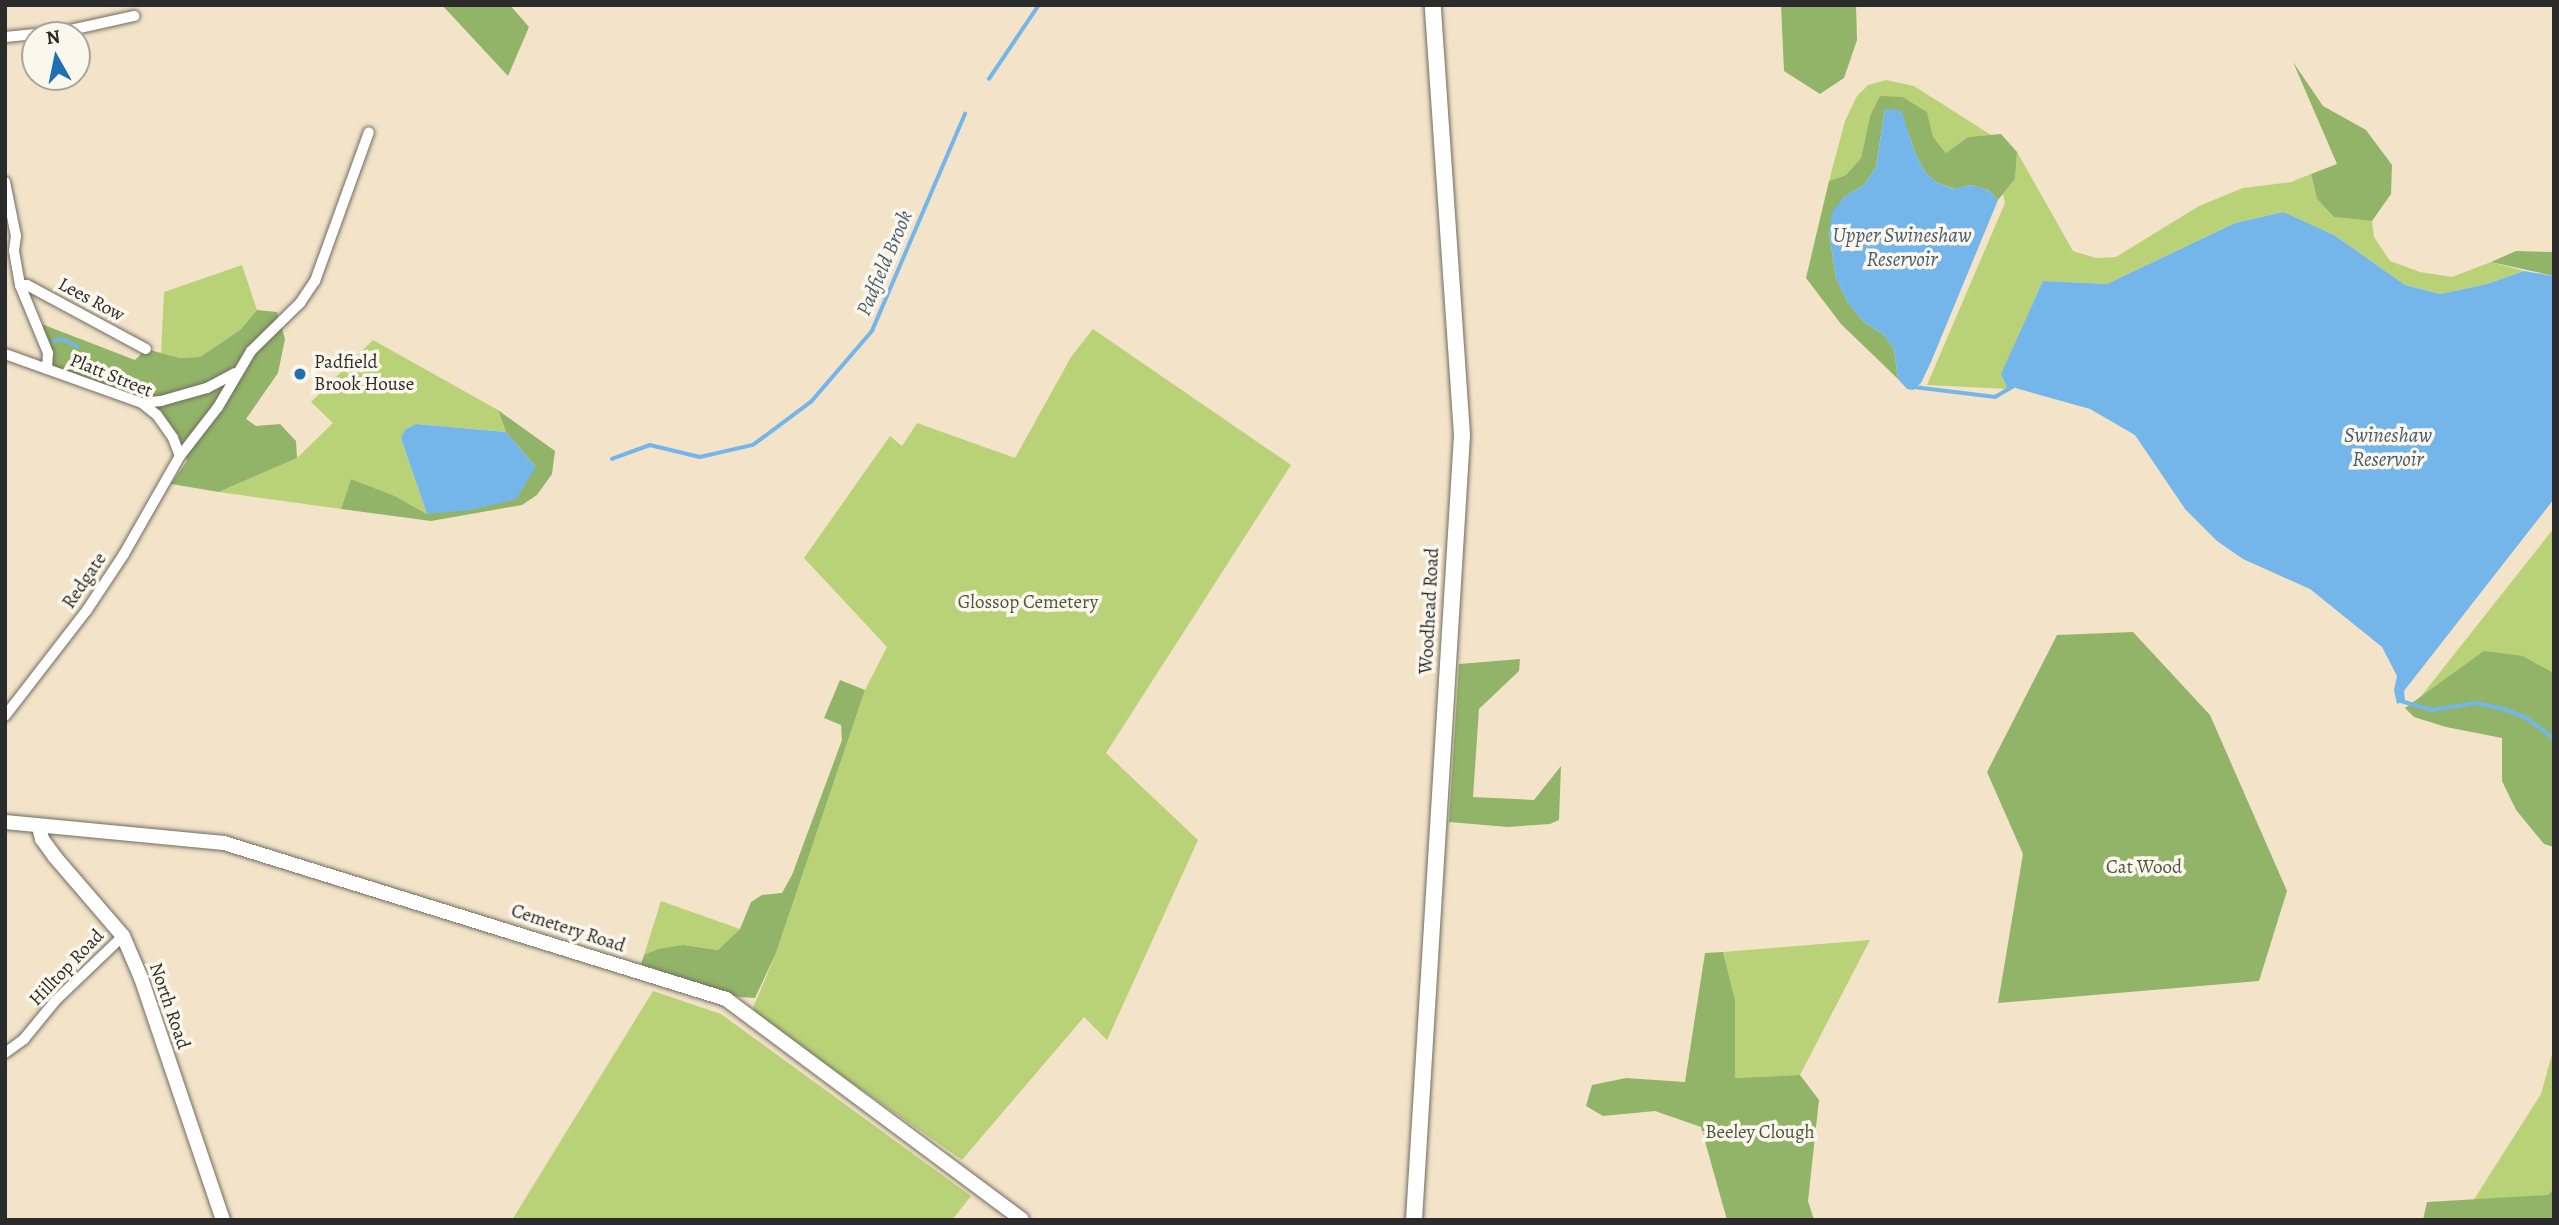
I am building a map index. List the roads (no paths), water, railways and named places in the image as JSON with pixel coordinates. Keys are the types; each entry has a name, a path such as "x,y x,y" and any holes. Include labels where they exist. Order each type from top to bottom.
{"main road":[{"name":"Woodhead Road","path":"1414,1220 1462,435 1433,5"}],"street":[{"path":"5,37 66,31 134,16"},
{"name":"Redgate","path":"5,716 87,610 124,554 180,456 218,407 251,351 300,303 315,281 369,132"},
{"path":"5,181 16,236 14,251 20,285 48,353 47,369"},
{"name":"Lees Row","path":"20,285 27,285 145,349"},
{"name":"Platt Street","path":"5,354 142,403 157,415 173,438 180,456"},
{"path":"142,403 161,401 207,388 236,373"},
{"name":"Cemetery Road","path":"5,822 196,839 244,848 726,999 1022,1220"},
{"name":"North Road","path":"39,827 42,839 55,857 123,936 141,978 223,1220"},
{"name":"Hilltop Road","path":"5,1053 24,1040 56,1000 123,936"}],"water":[{"name":"Upper Swineshaw Reservoir","path":"1885,109 1901,110 1915,153 1925,172 1936,182 1953,189 1971,185 1988,190 1998,200 1931,362 1921,383 1913,390 1907,389 1898,379 1894,349 1884,335 1864,322 1848,303 1836,278 1829,232 1832,212 1843,198 1865,184 1876,167"},
{"name":"Swineshaw Reservoir","path":"2283,212 2334,235 2405,285 2441,294 2487,284 2524,271 2554,276 2554,499 2404,691 2405,700 2397,704 2394,690 2397,676 2382,647 2310,589 2243,559 2217,541 2185,509 2135,435 2090,409 2012,387 2008,389 2001,374 2043,281 2107,284 2235,223"},
{"path":"416,424 506,432 536,467 516,499 471,510 427,514 401,438 405,430"}],"waterway":[{"name":"Padfield Brook","path":"989,79 1039,5"},
{"name":"Padfield Brook","path":"612,459 650,445 700,457 753,445 811,402 872,331 965,114"},
{"path":"54,341 63,339 77,346"},
{"path":"1914,387 1995,397 2012,387"},
{"path":"2401,701 2432,710 2476,703 2504,709 2525,717 2554,738"}],"place":[{"name":"Padfield Brook House","path":"300,374"}],"park label":[{"name":"Glossop Cemetery","path":"1028,603"},
{"name":"Cat Wood","path":"2144,868"},
{"name":"Beeley Clough","path":"1760,1133"}]}
